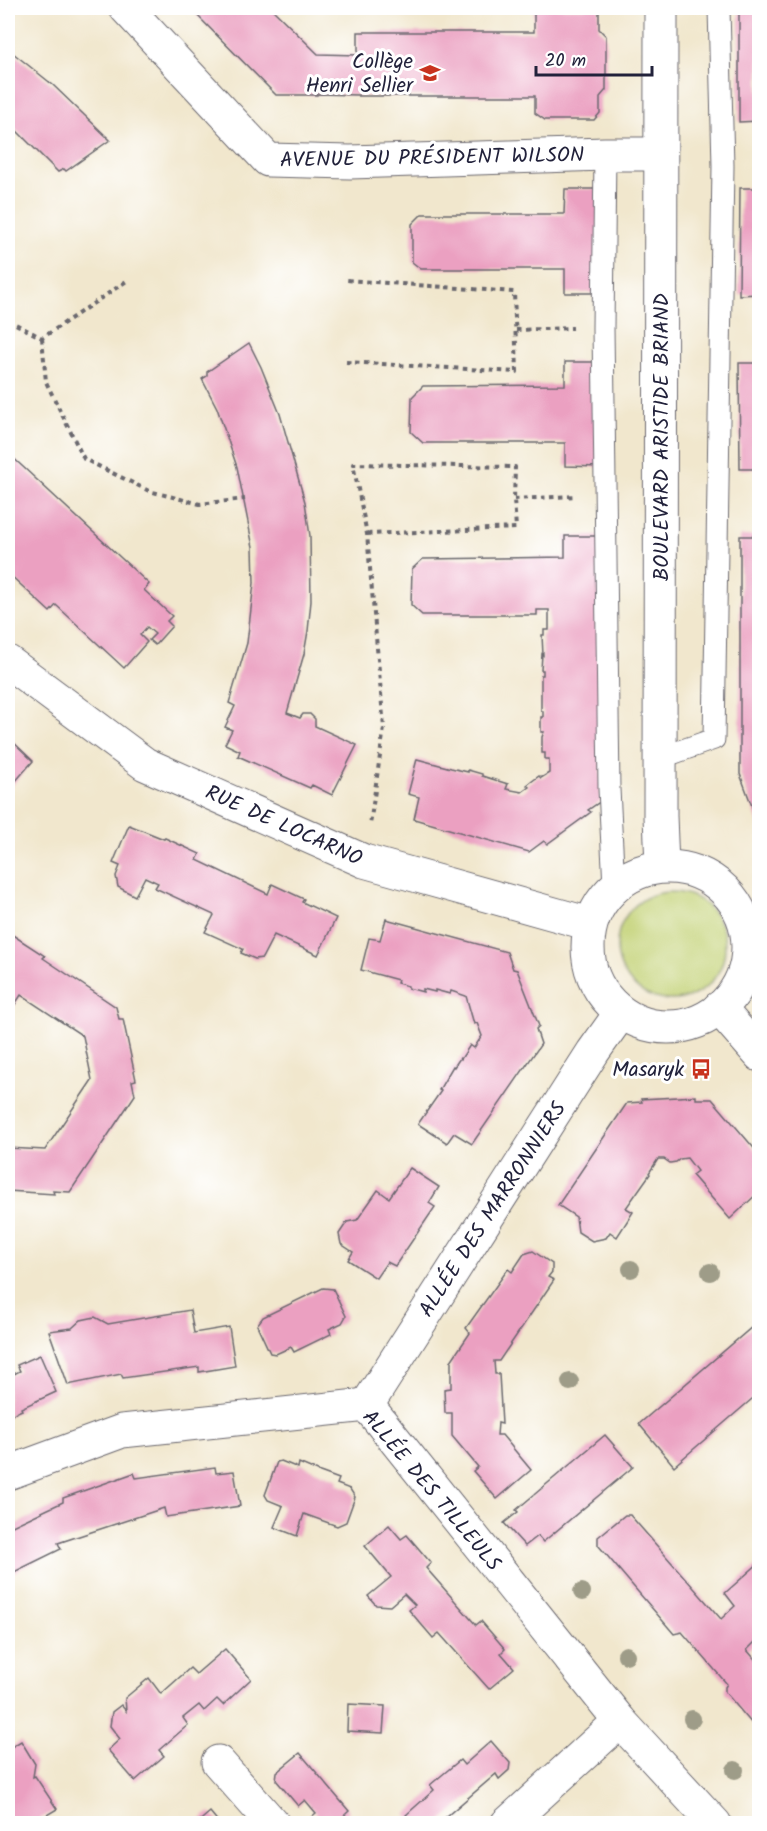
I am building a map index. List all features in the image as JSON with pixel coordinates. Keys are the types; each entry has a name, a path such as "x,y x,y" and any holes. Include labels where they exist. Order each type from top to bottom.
{"street":[{"name":"AVENUE DU PRÉSIDENT WILSON","path":"126,8 268,160 350,162 660,154"},
{"name":"BOULEVARD ARISTIDE BRIAND","path":"661,8 660,758 662,866"},
{"name":"RUE DE LOCARNO","path":"8,662 146,764 364,861 590,924"},
{"path":"662,866 686,868 708,877 727,893 739,911 752,921 741,980 731,997 704,1020 683,1025 658,1026 620,1014 596,982 587,953 590,924 600,903 614,886 636,872 662,866"},
{"path":"719,1008 759,1055"},
{"name":"ALLÉE DES MARRONNIERS","path":"367,1405 593,1052 620,1014"},
{"name":"ALLÉE DES TILLEULS","path":"8,1473 122,1431 367,1405 620,1721 715,1824"},
{"path":"507,1824 620,1721"},
{"path":"218,1762 273,1824"}],"lane":[{"path":"660,758 714,739 723,166 719,8"},
{"path":"605,154 604,399 609,789 614,886"}],"path":[{"path":"42,338 128,280"},
{"path":"346,280 514,292 517,372 346,362"},
{"path":"8,320 42,338"},
{"path":"516,330 576,328"},
{"path":"42,338 46,382 84,459 149,491 200,504 245,499"},
{"path":"364,861 384,728 367,534 353,464 515,467 516,528 367,534"},
{"path":"514,499 577,496"}],"green space":[{"path":"671,892 692,896 709,908 721,925 725,946 721,967 709,984 692,996 671,1000 650,996 633,984 621,967 617,946 621,925 633,908 650,896"}],"building":[{"name":"Collège Henri Sellier","path":"190,8 271,8 318,54 358,55 358,32 534,32 534,8 599,8 599,29 606,36 606,90 600,97 600,113 594,120 545,120 535,113 535,96 276,95"},
{"path":"739,8 759,8 759,121 739,122"},
{"path":"8,49 53,85 110,140 66,171 64,169 58,172 8,122"},
{"path":"740,188 759,188 759,294 739,295"},
{"path":"565,189 600,189 600,293 565,293 565,269 421,269 412,262 412,224 422,214 564,214"},
{"path":"249,343 280,414 305,502 310,536 311,601 308,631 304,654 287,713 300,718 303,714 310,714 315,719 315,726 357,745 332,795 312,785 310,788 238,756 240,751 225,744 232,730 225,727 235,706 229,703 247,643 254,583 253,547 237,467 217,408 202,379 207,376 207,372"},
{"path":"565,362 600,362 600,467 565,466 565,443 423,443 411,432 412,397 423,386 565,385"},
{"path":"739,363 759,363 759,469 740,469"},
{"path":"8,453 149,584 144,590 172,616 167,621 172,626 155,645 149,640 155,634 147,627 140,635 147,642 124,668 56,605 50,612 8,573"},
{"path":"565,536 600,536 601,801 588,810 591,812 547,844 544,841 529,852 414,819 419,797 408,794 417,759 482,774 482,776 508,784 506,789 522,792 539,776 541,778 549,773 549,759 545,759 545,753 542,753 544,732 541,732 543,711 541,711 541,675 543,675 543,670 541,670 542,635 544,635 544,630 549,630 549,610 537,610 537,615 422,615 411,605 412,569 423,559 565,557"},
{"path":"740,536 759,536 759,825 740,774"},
{"path":"8,737 33,761 8,790"},
{"path":"129,825 200,854 197,860 268,894 272,884 304,899 302,902 336,918 318,955 274,935 262,958 255,959 241,953 243,949 205,932 214,915 155,888 158,883 145,877 135,896 118,887 116,876 120,866 113,863"},
{"path":"386,919 507,952 513,969 517,970 539,1026 536,1029 541,1044 472,1144 454,1133 447,1143 418,1124 441,1091 439,1090 453,1066 461,1059 470,1045 474,1048 482,1036 477,1023 474,1024 466,996 451,991 450,994 423,989 423,992 397,983 398,980 361,970 369,938 380,940"},
{"path":"8,932 116,1007 119,1019 123,1019 136,1080 132,1081 135,1095 70,1192 53,1191 54,1194 8,1191 8,1148 45,1150 92,1080 83,1036 21,995 12,1009 8,1009"},
{"path":"696,1096 696,1099 712,1099 759,1154 759,1192 730,1219 692,1175 697,1171 687,1158 670,1163 664,1159 658,1159 626,1208 633,1212 617,1237 610,1232 606,1238 592,1241 578,1232 576,1217 558,1205 627,1103 642,1102 641,1099"},
{"path":"410,1168 439,1187 429,1203 435,1207 395,1266 387,1262 376,1278 348,1260 353,1252 341,1244 339,1234 347,1222 357,1220 378,1190 389,1198"},
{"path":"533,1251 552,1264 552,1272 548,1277 554,1280 499,1361 494,1361 495,1374 499,1374 502,1424 498,1423 497,1435 502,1435 531,1470 497,1499 473,1471 478,1467 452,1436 452,1413 445,1413 444,1389 451,1388 451,1361 470,1333 466,1328 508,1269 512,1272 524,1254"},
{"path":"323,1288 333,1289 346,1316 342,1323 329,1329 331,1334 294,1352 291,1347 276,1354 270,1353 257,1325 263,1317"},
{"path":"190,1310 194,1333 229,1327 235,1366 199,1372 199,1367 123,1378 121,1374 68,1385 49,1331 72,1328 81,1320 95,1317 108,1324"},
{"path":"759,1321 759,1393 674,1466 639,1424"},
{"path":"40,1355 56,1392 8,1416 8,1377 20,1371 17,1365"},
{"path":"605,1435 633,1467 543,1542 538,1536 525,1546 504,1523 518,1512 516,1510"},
{"path":"281,1461 298,1468 299,1463 339,1479 337,1484 350,1489 355,1497 346,1522 337,1526 304,1514 297,1536 274,1527 283,1506 268,1500 265,1495 277,1462"},
{"path":"215,1467 216,1473 234,1471 240,1506 166,1517 164,1508 58,1543 61,1549 8,1575 8,1528 63,1502 63,1498 134,1473 136,1478"},
{"path":"625,1515 630,1515 721,1619 735,1606 725,1593 759,1563 759,1638 747,1650 759,1664 759,1732 725,1692 727,1684 682,1632 674,1634 598,1545 598,1537"},
{"path":"389,1525 401,1539 407,1535 431,1563 426,1568 476,1625 481,1621 505,1649 501,1653 514,1668 489,1689 439,1633 433,1638 409,1610 415,1605 404,1594 390,1606 376,1605 368,1596 391,1577 365,1546"},
{"path":"225,1649 251,1679 223,1705 217,1699 204,1711 199,1705 183,1718 188,1725 159,1750 164,1756 135,1781 108,1750 120,1739 110,1726 112,1712 121,1705 126,1711 125,1698 149,1678 161,1694 190,1668 196,1674"},
{"path":"348,1704 385,1706 383,1733 347,1731"},
{"path":"21,1741 35,1764 33,1777 35,1776 57,1809 40,1819 42,1824 8,1824 8,1749"},
{"path":"491,1741 510,1763 509,1770 499,1779 496,1774 440,1822 441,1824 413,1824 406,1815 434,1790 430,1785 460,1760 464,1765"},
{"path":"300,1753 349,1811 335,1824 313,1824 309,1819 316,1813 305,1800 298,1806 276,1780 277,1772"},
{"path":"210,1812 220,1824 196,1824"}],"place":[{"name":"Collège Henri Sellier","path":"430,73"},
{"name":"Masaryk","path":"701,1069"}]}
